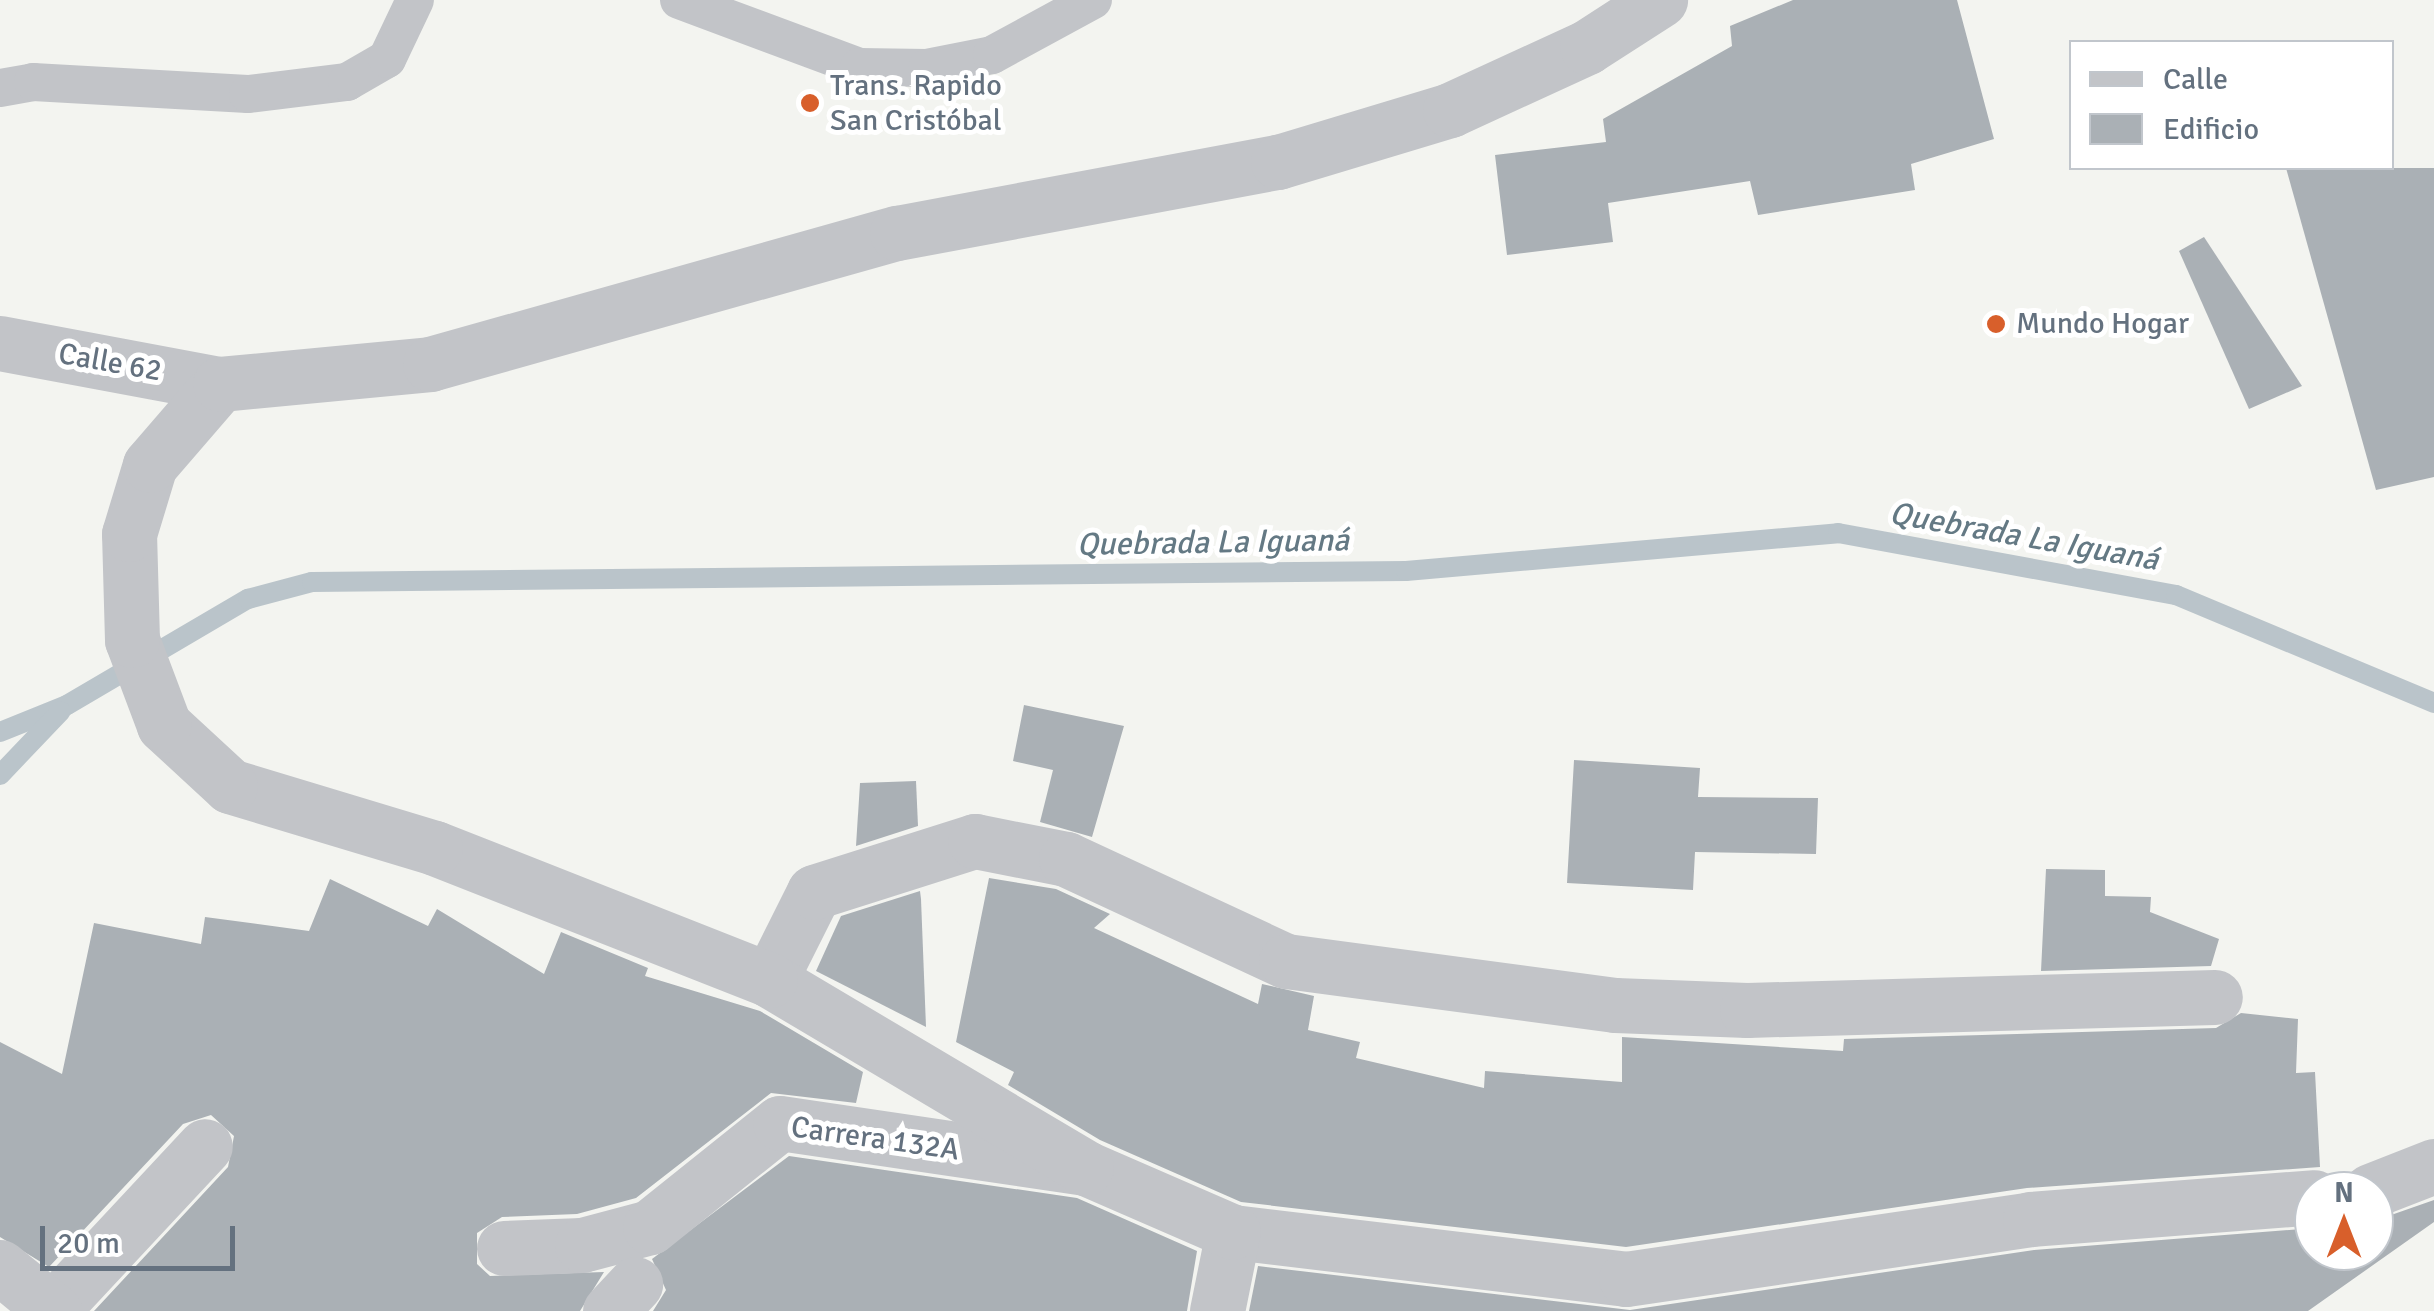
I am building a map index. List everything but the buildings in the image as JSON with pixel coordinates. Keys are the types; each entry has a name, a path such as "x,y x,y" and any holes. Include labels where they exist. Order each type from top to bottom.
{"street":[{"name":"Calle 62","path":"0,343 220,384 430,364 897,233 1278,162 1450,110 1587,47 1660,0"},
{"path":"220,384 150,465 129,534 132,640 164,724 230,786 435,848 770,980 1086,1168 1233,1232 1626,1279 2030,1219 2294,1199"},
{"path":"770,980 814,892 975,842 1066,859 1286,960 1615,1005 2215,997"},
{"name":"Carrera 132A","path":"504,1248 582,1245 650,1227 780,1123 1086,1168"},
{"path":"0,1267 53,1310 205,1146"},
{"path":"2394,1182 2434,1166"},
{"path":"1217,1311 1233,1232"}],"lane":[{"path":"0,88 33,82 248,94 347,82 387,59 415,0"},
{"path":"679,0 859,67 928,68 992,55 1094,0"}],"waterway":[{"name":"Quebrada La Iguaná","path":"0,732 67,705 248,599 312,582 1406,571 1838,533 2176,595 2434,703"},
{"path":"0,775 61,711"}],"place":[{"name":"Trans. Rapido San Cristóbal","path":"810,103"},
{"name":"Mundo Hogar","path":"1996,324"}]}
